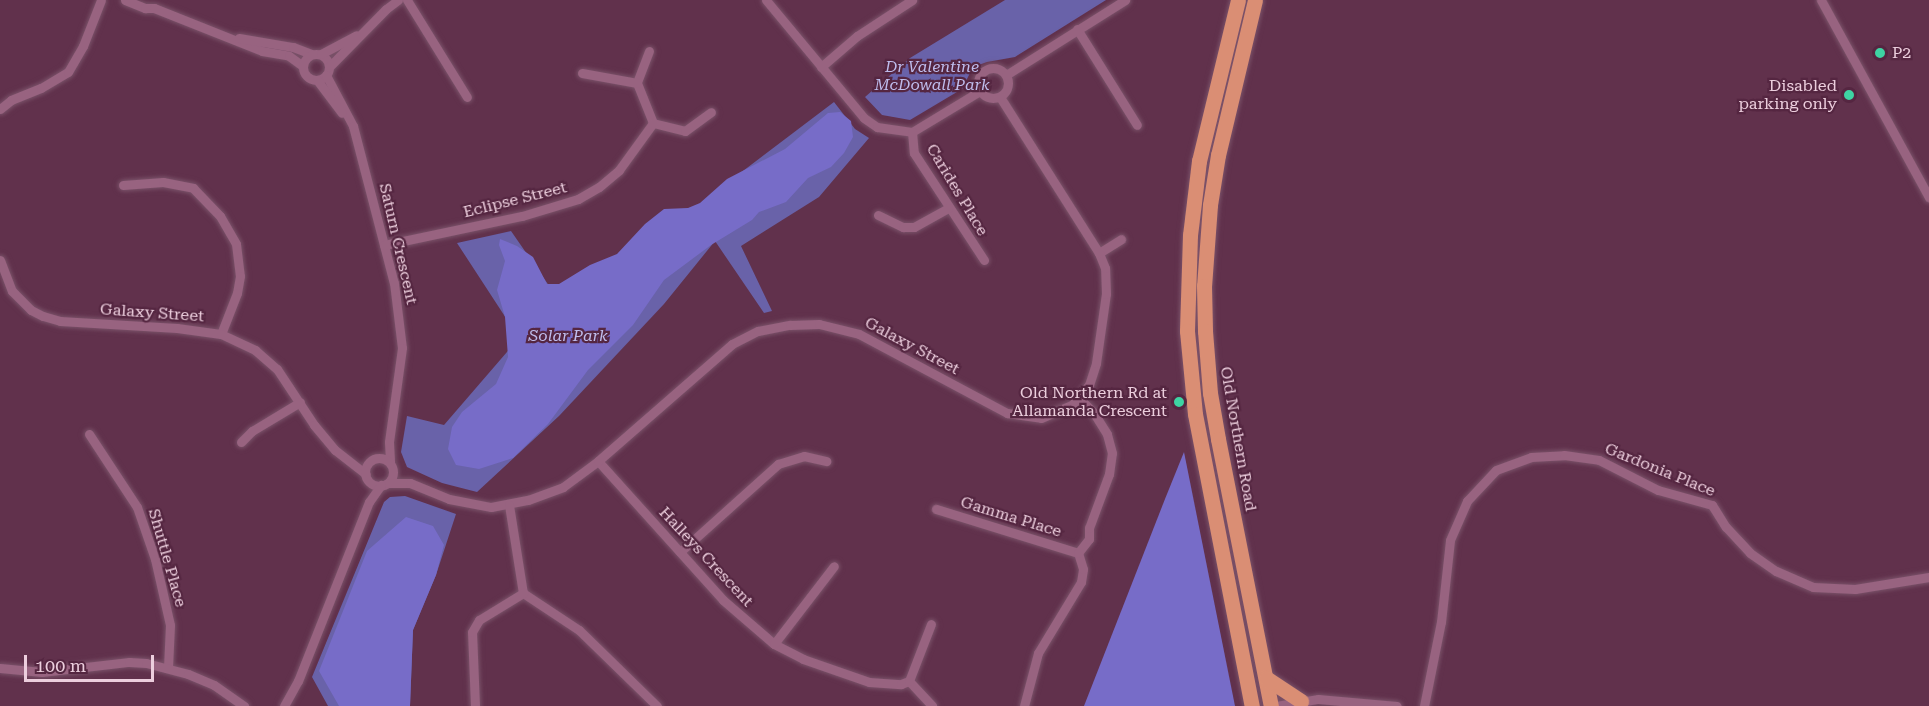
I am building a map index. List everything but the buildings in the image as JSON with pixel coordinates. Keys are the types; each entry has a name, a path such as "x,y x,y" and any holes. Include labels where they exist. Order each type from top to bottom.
{"highway":[{"path":"1238,0 1199,161 1190,235 1187,331 1195,414 1252,706"},
{"name":"Old Northern Road","path":"1255,0 1218,155 1207,224 1204,297 1210,393 1266,678 1274,706"},
{"path":"1266,678 1301,701"}],"street":[{"path":"0,109 11,100 41,88 68,72 83,46 101,0"},
{"path":"124,0 145,8 154,8 261,51 289,56 303,66 308,78 317,80 328,71 363,30 398,0"},
{"path":"147,0 153,3 154,8"},
{"path":"406,0 467,97"},
{"path":"766,0 872,124 912,132 980,91"},
{"path":"821,67 857,36 912,0"},
{"path":"1006,75 1125,0"},
{"path":"1821,0 1929,197"},
{"path":"1077,29 1137,125"},
{"path":"222,34 293,46 310,54 321,54 363,30"},
{"path":"649,51 637,83 653,123 684,131 711,112"},
{"path":"303,66 310,54"},
{"path":"321,54 327,59 328,71"},
{"path":"996,68 1006,75 1008,87 1000,97 987,97 980,91 978,80 985,70 996,68"},
{"name":"Saturn Crescent","path":"328,71 353,126 394,283 402,348 389,442 391,466"},
{"path":"582,73 637,83"},
{"name":"Saturn Crescent","path":"317,80 353,126"},
{"path":"1000,97 1099,253 1107,277 1096,363 1089,385 1079,398 1094,413 1107,434 1112,453 1109,474 1089,528 1089,539 1078,553 1083,569 1081,582 1038,653 1024,706"},
{"name":"Eclipse Street","path":"384,245 522,216 578,199 599,187 619,170 653,123"},
{"name":"Carides Place","path":"912,132 914,153 984,261"},
{"path":"123,185 163,182 185,186 193,189 219,216 236,244 240,276 237,293 221,334"},
{"path":"878,215 903,227 914,227 948,208"},
{"path":"1099,253 1121,239"},
{"name":"Galaxy Street","path":"0,260 12,291 31,310 43,316 60,321 177,328 221,334 255,350 277,369 335,450 349,459 368,478 384,484 410,483 469,504 491,507 509,505 563,487 598,461 732,344 758,331 790,325 819,324 859,334 1006,413 1041,418 1062,410 1079,398"},
{"path":"241,442 252,431 300,402"},
{"name":"Shuttle Place","path":"89,434 137,507 155,559 170,625 168,668"},
{"name":"Saturn Crescent","path":"368,478 375,459 389,442"},
{"name":"Gardonia Place","path":"1424,706 1441,622 1450,540 1454,530 1467,501 1496,470 1531,457 1564,455 1599,460 1658,490 1712,505 1726,527 1750,553 1776,571 1813,587 1855,589 1929,577"},
{"path":"680,552 778,464 804,456 826,461"},
{"path":"284,706 298,681 369,502 392,477 391,466 375,459 349,459"},
{"name":"Halleys Crescent","path":"598,461 723,600 774,644 803,659 869,682 901,684 909,681"},
{"name":"Galaxy Street","path":"391,466 410,483"},
{"path":"368,478 369,502"},
{"path":"509,505 523,593 579,630 657,706"},
{"name":"Gamma Place","path":"936,509 1078,553"},
{"path":"774,644 834,566"},
{"path":"475,706 472,632 479,620 523,593"},
{"path":"931,624 909,681 932,706"},
{"path":"0,668 42,672 129,662 168,668 214,686 244,706"},
{"path":"1274,706 1301,701 1334,699 1345,705 1397,706"}],"green space":[{"name":"Dr Valentine McDowall Park","path":"1005,0 1106,0 1015,57 973,67 962,89 910,120 882,115 865,97 910,58"},
{"name":"Solar Park","path":"834,102 855,129 869,138 819,197 741,246 772,311 764,313 715,241 664,304 559,416 477,492 442,483 407,467 401,452 407,416 444,425 519,338 457,243 511,231 552,290 620,260 681,218"},
{"name":"Solar Park","path":"840,112 851,121 853,137 844,153 831,167 808,178 786,202 759,212 752,220 711,245 664,280 633,325 588,370 548,424 513,458 479,469 456,465 448,449 452,427 462,412 496,384 508,357 505,317 497,290 505,261 499,245 500,239 517,246 533,257 547,284 559,284 590,265 617,254 645,224 664,209 688,208 700,203 727,179 785,149 828,113"},
{"path":"1184,452 1235,706 1084,706 1165,499"},
{"path":"405,496 456,514 436,575 413,630 410,706 328,706 312,677 384,502 390,497"},
{"path":"406,517 433,526 444,545 436,575 413,630 410,706 339,706 319,671 367,551"}],"place":[{"name":"P2","path":"1880,53"},
{"name":"Disabled parking only","path":"1849,95"},
{"name":"Old Northern Rd at Allamanda Crescent","path":"1179,402"}]}
